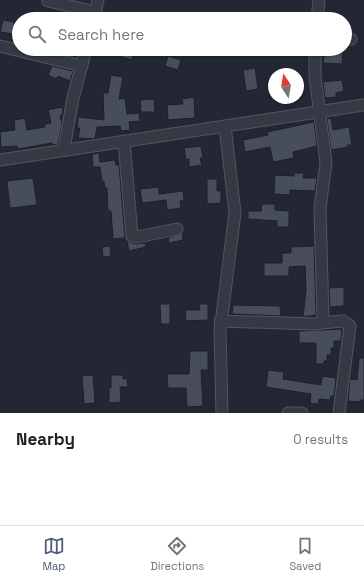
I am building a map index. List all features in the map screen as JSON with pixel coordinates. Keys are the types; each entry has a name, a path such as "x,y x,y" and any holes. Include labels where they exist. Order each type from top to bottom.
{"street":[{"path":"95,12 98,0"},
{"path":"317,12 318,0"},
{"path":"48,1 82,12"},
{"path":"0,46 12,49"},
{"path":"41,56 82,66"},
{"path":"64,149 73,98 84,56"},
{"path":"315,56 318,112 326,163 320,208 324,317 321,323"},
{"path":"0,160 64,149 364,105"},
{"path":"222,413 220,321 235,213 225,126"},
{"path":"124,141 132,236 137,238 177,229"},
{"path":"220,321 321,323 343,321 350,326 338,413"},
{"path":"288,413 302,413"}],"building":[{"path":"3,20 12,22 12,34 0,32"},
{"path":"118,56 133,56 132,60"},
{"path":"168,56 181,60 178,70 165,66"},
{"path":"324,56 343,56 342,64 323,63"},
{"path":"52,66 73,71 70,81 58,76 56,79 48,75"},
{"path":"255,68 258,89 246,91 243,70"},
{"path":"111,75 123,77 119,99 125,98 127,114 139,113 140,121 129,122 130,130 121,131 120,126 97,127 95,139 78,138 80,128 77,128 78,117 104,120 103,93 108,93"},
{"path":"342,80 344,91 336,93 336,97 325,98 323,82"},
{"path":"194,97 195,118 168,120 167,105 183,104 182,99"},
{"path":"154,99 155,112 141,112 140,100"},
{"path":"62,107 63,113 60,116 62,123 58,144 52,145 52,143 18,149 17,146 1,147 0,132 15,130 14,120 25,118 27,130 45,127 45,124 51,123 48,110"},
{"path":"331,118 333,130 349,127 352,145 331,150 327,119"},
{"path":"314,122 317,146 293,152 294,158 273,162 270,147 245,152 243,140 268,135 267,132"},
{"path":"201,146 203,158 200,158 202,165 189,167 189,159 186,160 184,148"},
{"path":"99,153 100,162 115,160 116,165 119,165 125,238 113,239 111,211 108,211 107,188 105,188 104,181 102,182 100,167 93,167 92,154"},
{"path":"294,173 304,173 303,178 317,178 315,191 290,190 290,195 274,194 275,175 294,176"},
{"path":"33,178 37,205 10,208 7,181"},
{"path":"207,179 217,179 217,191 221,191 221,203 207,204"},
{"path":"159,187 159,194 183,191 184,201 180,201 181,208 167,210 166,200 142,203 140,189"},
{"path":"262,204 275,204 275,210 289,211 289,227 277,227 277,221 248,219 248,211 261,211"},
{"path":"182,233 183,240 169,243 168,238"},
{"path":"127,241 136,244 145,243 146,247 129,251"},
{"path":"110,246 111,256 103,257 102,247"},
{"path":"314,246 316,315 303,317 306,290 305,266 289,267 289,276 264,276 264,263 282,263 282,253 291,253 291,247"},
{"path":"344,287 344,306 330,307 329,288"},
{"path":"160,304 170,304 170,324 161,324"},
{"path":"199,304 208,304 208,320 186,321 185,310 200,310"},
{"path":"233,305 280,306 281,316 232,314"},
{"path":"342,329 341,341 334,341 334,348 331,348 331,355 327,355 327,361 324,361 324,364 316,364 316,343 299,343 299,331"},
{"path":"190,351 208,351 208,370 201,370 203,406 187,407 186,388 168,388 167,374 189,374"},
{"path":"359,358 364,358 364,400 360,400 360,402 348,401 350,379 357,380"},
{"path":"268,370 284,372 283,379 321,385 322,376 336,378 334,396 331,396 330,400 319,399 318,404 310,403 311,394 266,387"},
{"path":"93,375 95,403 84,404 82,376"},
{"path":"111,375 123,375 123,379 127,379 128,387 120,387 121,402 109,403"}]}
